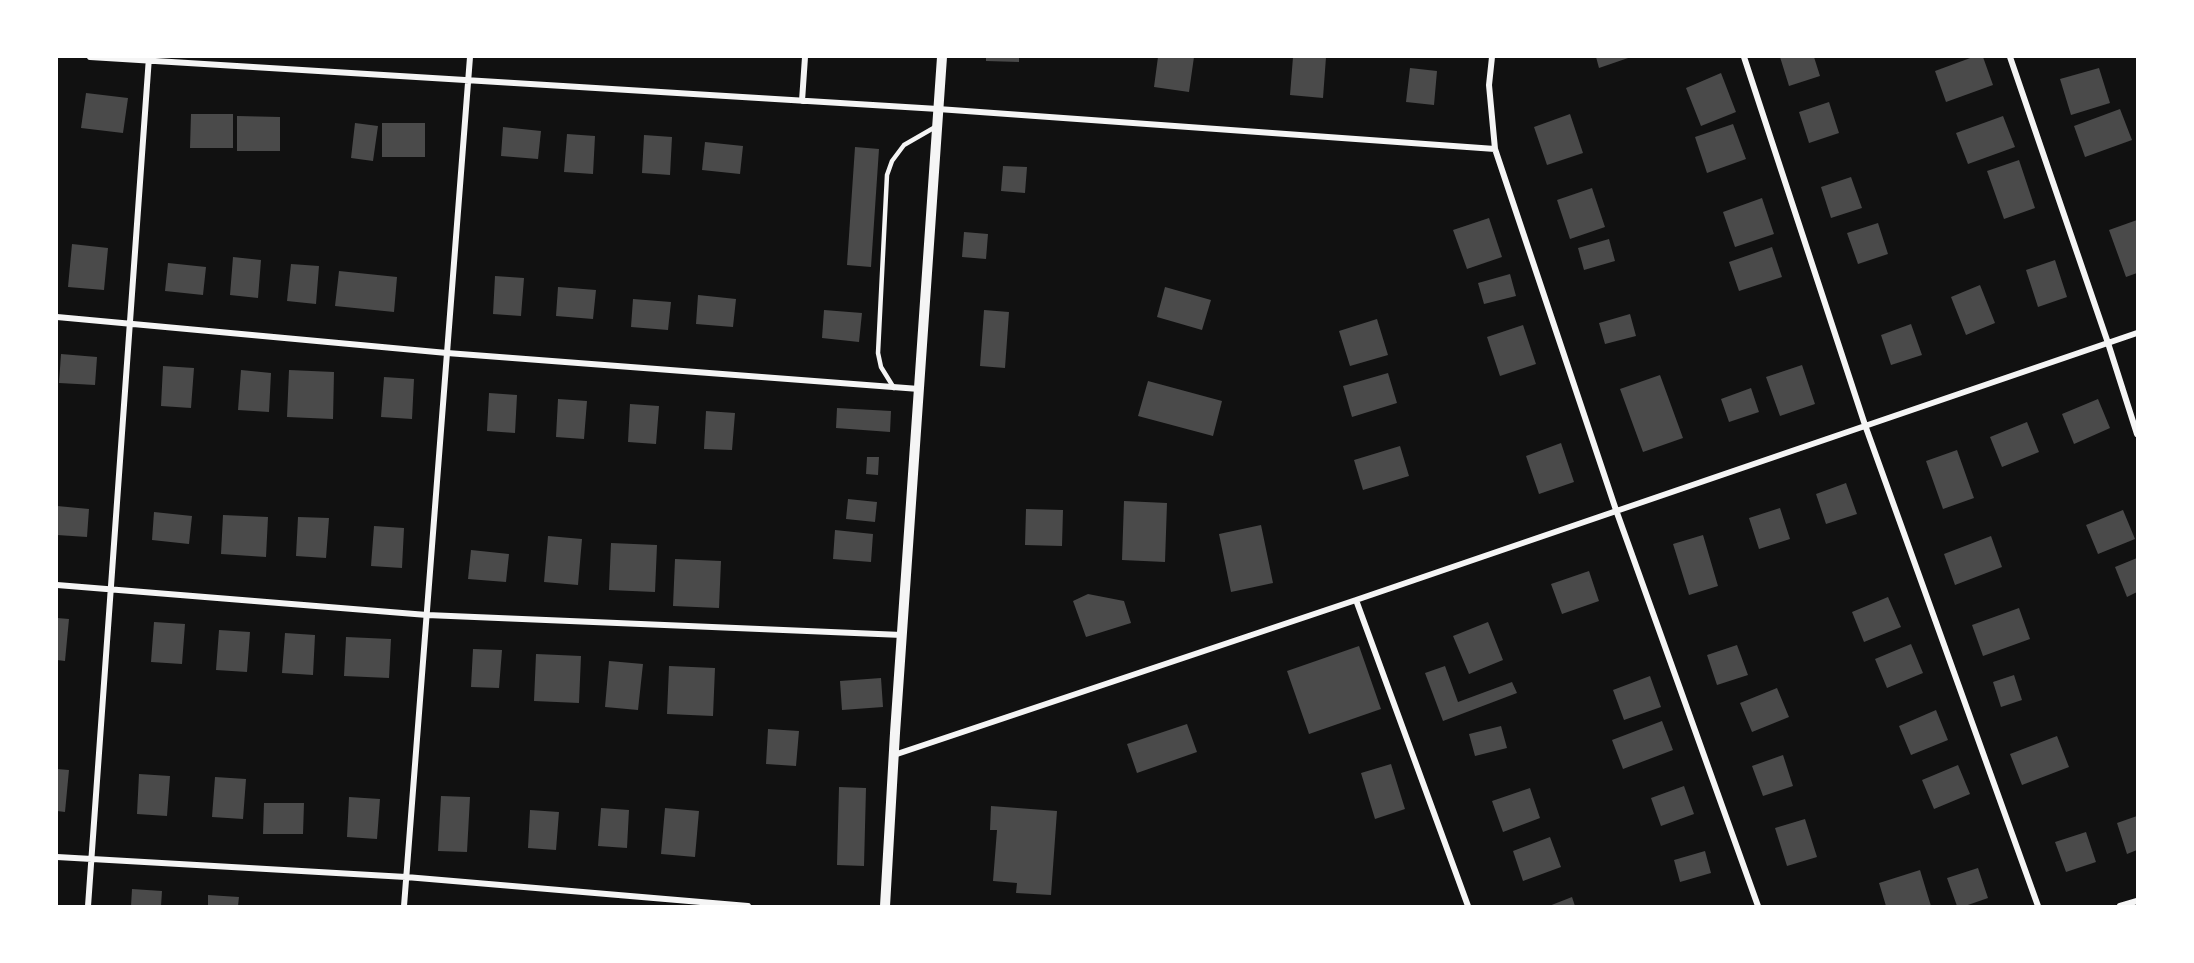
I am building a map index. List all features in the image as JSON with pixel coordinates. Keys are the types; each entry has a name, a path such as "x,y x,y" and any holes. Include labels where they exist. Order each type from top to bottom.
{"street":[{"path":"90,57 938,109 1495,149"},
{"path":"404,906 470,57"},
{"path":"802,101 805,57"},
{"path":"885,906 942,57"},
{"path":"1492,57 1489,85 1495,149 1616,510 1758,906"},
{"path":"1744,57 1866,425 2038,906"},
{"path":"2010,57 2137,434"},
{"path":"88,906 148,59"},
{"path":"57,316 447,353 919,389"},
{"path":"894,755 2137,333"},
{"path":"57,585 427,615 902,635"},
{"path":"1356,600 1468,906"},
{"path":"57,857 406,877 748,906"},
{"path":"2120,906 2137,900"}],"lane":[{"path":"894,388 881,367 878,353 887,175 892,161 904,145 937,126"}],"building":[{"path":"986,57 1019,57 1019,62 986,61"},
{"path":"1158,57 1194,57 1189,92 1154,87"},
{"path":"1293,57 1326,57 1323,98 1290,95"},
{"path":"1596,57 1631,57 1599,68"},
{"path":"1780,57 1814,57 1820,76 1789,86"},
{"path":"1973,57 1983,57 1993,85 1946,102 1935,71"},
{"path":"1410,68 1437,71 1434,105 1406,102"},
{"path":"2099,68 2110,103 2071,115 2060,79"},
{"path":"1721,73 1736,112 1701,126 1686,88"},
{"path":"86,93 128,98 123,133 81,128"},
{"path":"1829,102 1839,133 1809,143 1799,112"},
{"path":"2120,109 2132,140 2085,157 2074,126"},
{"path":"191,114 233,114 233,148 190,148"},
{"path":"1570,114 1583,153 1547,165 1534,127"},
{"path":"237,116 280,117 280,151 237,151"},
{"path":"2003,116 2015,147 1968,164 1956,133"},
{"path":"355,123 378,126 373,161 351,158"},
{"path":"382,123 425,123 425,157 382,157"},
{"path":"1733,124 1746,159 1707,173 1695,137"},
{"path":"503,127 541,131 538,159 501,156"},
{"path":"567,134 595,136 593,174 564,172"},
{"path":"644,135 672,137 670,175 642,173"},
{"path":"705,142 743,146 740,174 702,170"},
{"path":"855,147 879,149 871,267 847,265"},
{"path":"2019,160 2035,208 2004,219 1987,171"},
{"path":"1003,166 1027,167 1025,193 1001,191"},
{"path":"1851,177 1862,208 1831,218 1821,187"},
{"path":"1592,188 1605,227 1570,239 1557,200"},
{"path":"1762,198 1774,234 1735,247 1723,212"},
{"path":"1489,218 1502,257 1467,269 1453,230"},
{"path":"2137,220 2137,273 2126,277 2109,230"},
{"path":"1878,223 1888,254 1858,264 1847,233"},
{"path":"964,232 988,234 986,259 962,257"},
{"path":"1609,239 1615,261 1584,270 1578,248"},
{"path":"72,244 108,248 104,290 68,287"},
{"path":"1772,247 1782,277 1739,291 1729,262"},
{"path":"233,257 261,260 258,298 230,295"},
{"path":"2055,260 2067,297 2038,307 2026,270"},
{"path":"168,263 206,267 203,295 165,291"},
{"path":"291,264 319,266 316,304 287,301"},
{"path":"339,271 397,277 394,312 335,306"},
{"path":"1510,274 1516,296 1484,304 1478,283"},
{"path":"495,276 524,278 521,316 493,314"},
{"path":"1980,285 1995,323 1966,335 1951,297"},
{"path":"558,287 596,290 593,319 556,316"},
{"path":"1165,287 1211,300 1202,330 1157,317"},
{"path":"698,295 736,299 733,327 696,324"},
{"path":"633,299 671,302 668,330 631,327"},
{"path":"824,310 862,313 859,342 822,338"},
{"path":"984,310 1009,312 1005,368 980,366"},
{"path":"1630,314 1636,336 1605,344 1599,323"},
{"path":"1377,319 1388,355 1350,366 1339,331"},
{"path":"1911,324 1922,355 1891,365 1881,335"},
{"path":"1523,325 1536,364 1500,376 1487,337"},
{"path":"61,354 97,357 95,385 59,383"},
{"path":"1802,365 1815,404 1780,416 1766,377"},
{"path":"163,366 194,368 191,408 161,406"},
{"path":"241,370 271,373 269,412 238,410"},
{"path":"289,370 334,372 333,419 287,417"},
{"path":"1388,373 1397,403 1352,417 1343,386"},
{"path":"1660,375 1683,438 1643,452 1620,389"},
{"path":"384,377 414,379 412,419 381,417"},
{"path":"1148,381 1222,401 1213,436 1138,416"},
{"path":"1751,388 1759,412 1729,422 1721,399"},
{"path":"489,393 517,395 515,433 487,431"},
{"path":"558,399 587,401 584,439 556,437"},
{"path":"2098,399 2110,428 2074,444 2062,414"},
{"path":"630,404 659,406 656,444 628,442"},
{"path":"837,408 891,411 890,432 836,428"},
{"path":"706,411 735,413 732,450 704,449"},
{"path":"2027,422 2039,452 2002,467 1990,437"},
{"path":"1561,443 1574,482 1539,494 1526,456"},
{"path":"1400,446 1409,476 1363,490 1354,460"},
{"path":"1957,450 1974,498 1943,509 1926,461"},
{"path":"867,457 879,457 878,475 866,474"},
{"path":"1846,483 1857,514 1826,524 1816,494"},
{"path":"848,499 877,502 875,522 846,519"},
{"path":"1124,501 1167,503 1165,562 1122,560"},
{"path":"57,506 89,509 87,537 57,535"},
{"path":"1780,508 1790,539 1759,549 1749,518"},
{"path":"1026,509 1063,510 1062,546 1025,545"},
{"path":"2123,510 2135,539 2098,554 2086,525"},
{"path":"154,512 192,516 189,544 152,540"},
{"path":"223,515 268,517 266,557 221,554"},
{"path":"298,517 329,518 326,558 296,556"},
{"path":"1261,525 1273,583 1231,592 1219,534"},
{"path":"374,526 404,528 402,568 371,566"},
{"path":"835,530 873,534 871,562 833,559"},
{"path":"1703,535 1718,586 1689,595 1673,544"},
{"path":"548,536 582,539 578,585 544,582"},
{"path":"1991,536 2002,567 1955,585 1944,554"},
{"path":"611,543 657,545 655,592 609,590"},
{"path":"471,550 509,554 506,582 468,579"},
{"path":"2137,558 2137,592 2127,597 2115,567"},
{"path":"675,559 721,561 719,608 673,606"},
{"path":"1589,571 1599,601 1562,614 1551,584"},
{"path":"1088,594 1124,601 1131,623 1086,637 1073,601"},
{"path":"1888,597 1901,627 1864,642 1852,612"},
{"path":"2019,608 2030,639 1983,656 1972,625"},
{"path":"57,618 69,619 65,661 57,660"},
{"path":"154,622 185,624 182,664 151,662"},
{"path":"1488,622 1503,660 1469,674 1453,636"},
{"path":"219,630 250,632 247,672 216,670"},
{"path":"285,633 315,635 313,675 282,673"},
{"path":"346,637 391,639 389,678 344,676"},
{"path":"1911,644 1923,673 1887,688 1875,659"},
{"path":"1737,645 1748,675 1717,685 1707,655"},
{"path":"1359,646 1381,709 1309,734 1287,671"},
{"path":"473,649 502,650 499,688 471,687"},
{"path":"536,654 581,656 579,703 534,701"},
{"path":"609,661 643,664 638,710 605,707"},
{"path":"669,666 715,668 713,716 667,714"},
{"path":"1445,666 1458,702 1512,682 1517,693 1443,721 1425,673"},
{"path":"2014,675 2022,700 2001,707 1993,682"},
{"path":"1650,676 1661,707 1624,720 1613,690"},
{"path":"881,678 883,707 842,710 840,681"},
{"path":"1777,688 1789,717 1752,732 1740,703"},
{"path":"1936,710 1948,740 1911,755 1899,726"},
{"path":"1662,721 1673,750 1623,769 1612,740"},
{"path":"1187,724 1197,752 1137,773 1127,744"},
{"path":"1501,726 1507,748 1475,756 1469,734"},
{"path":"768,729 799,731 796,766 766,764"},
{"path":"2057,736 2069,767 2022,785 2010,754"},
{"path":"1783,755 1793,786 1763,796 1752,766"},
{"path":"1391,764 1405,809 1375,819 1361,773"},
{"path":"1958,765 1970,794 1934,809 1922,780"},
{"path":"57,769 69,770 65,812 57,811"},
{"path":"139,774 170,776 167,816 137,814"},
{"path":"215,777 246,779 243,819 212,817"},
{"path":"1684,786 1694,814 1661,826 1651,798"},
{"path":"839,787 866,788 864,866 837,865"},
{"path":"1530,788 1540,818 1503,832 1492,801"},
{"path":"441,796 470,797 467,852 438,851"},
{"path":"349,797 380,799 377,839 347,837"},
{"path":"264,803 304,803 303,834 263,834"},
{"path":"991,806 1057,811 1051,895 1016,893 1017,883 993,881 997,830 990,830"},
{"path":"601,808 629,810 627,848 598,846"},
{"path":"665,808 699,811 695,857 661,854"},
{"path":"530,810 559,812 556,850 528,848"},
{"path":"2137,816 2137,850 2127,854 2117,823"},
{"path":"1805,819 1817,857 1787,866 1775,828"},
{"path":"2086,832 2096,862 2066,872 2055,842"},
{"path":"1550,837 1561,867 1523,881 1513,851"},
{"path":"1705,851 1711,873 1680,882 1674,860"},
{"path":"1978,868 1988,898 1965,906 1957,906 1947,878"},
{"path":"1920,870 1931,906 1886,906 1879,883"},
{"path":"132,889 162,891 161,906 131,906"},
{"path":"208,895 239,897 238,906 208,906"},
{"path":"1572,897 1575,906 1549,906"}]}
